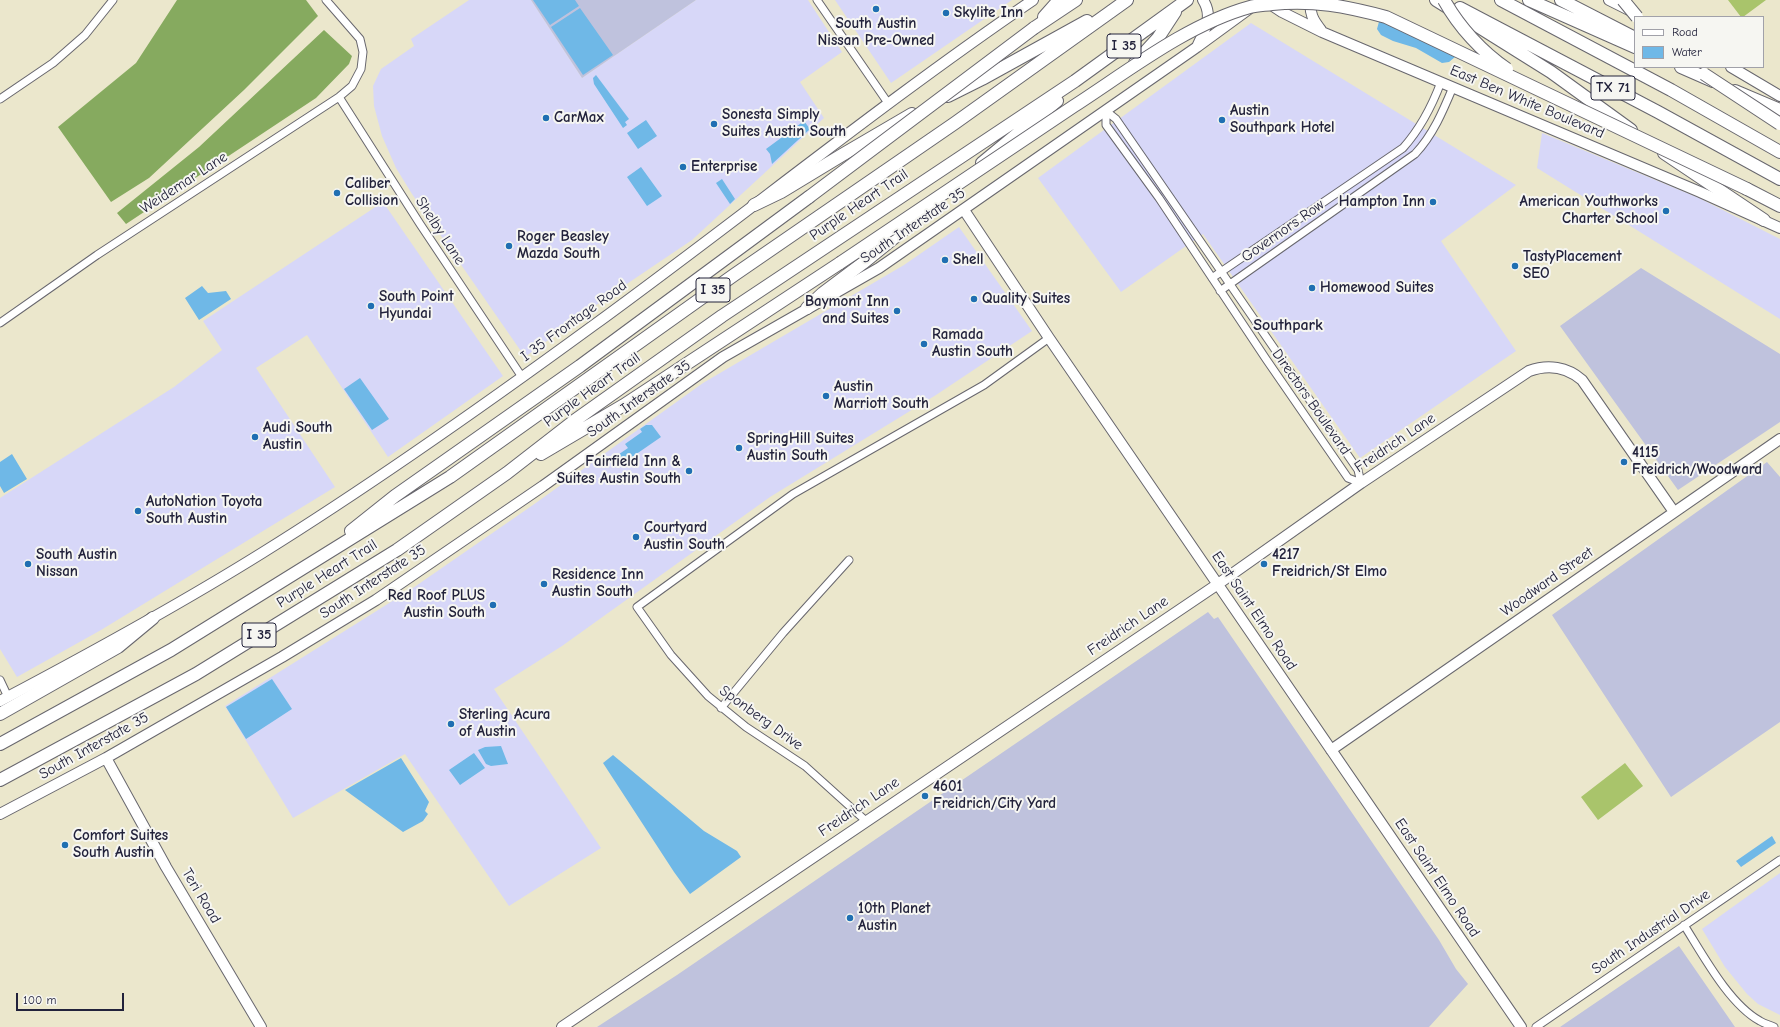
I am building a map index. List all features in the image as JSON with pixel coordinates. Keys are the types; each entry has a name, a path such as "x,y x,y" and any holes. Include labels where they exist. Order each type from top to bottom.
{"highway":[{"path":"1034,28 1059,0"},
{"path":"305,568 395,496 580,366 1034,28 1076,0"},
{"name":"Purple Heart Trail","path":"0,744 171,650 450,477 734,275 942,133 1127,0"},
{"path":"1128,70 1158,38 1181,0"},
{"name":"Purple Heart Trail","path":"0,780 196,674 372,565 507,474 574,421 722,316 1075,81 1187,0"},
{"path":"1436,0 1551,72 1708,184 1764,220"},
{"path":"1444,0 1451,13 1478,45 1499,63 1528,83"},
{"name":"TX 71","path":"1444,0 1645,105 1780,179"},
{"name":"TX 71","path":"1501,0 1671,90 1780,152"},
{"path":"1529,0 1634,47"},
{"path":"1561,0 1634,37"},
{"path":"1623,0 1636,16"},
{"path":"507,474 624,405 840,263 1128,70 1188,33 1226,14 1252,6 1286,3 1317,3 1350,7 1386,17 1528,83 1602,121 1780,206"},
{"path":"754,205 781,192 912,114 982,79 1080,24 1117,7"},
{"path":"1683,68 1780,110"},
{"path":"1699,70 1780,124"},
{"path":"807,308 823,293 926,212 994,153 1053,105 1075,81"},
{"path":"0,714 118,647 153,618"}],"main road":[{"path":"754,205 888,103 1033,0"},
{"path":"1197,47 1208,25 1209,14 1207,6 1203,0"},
{"name":"South Interstate 35","path":"0,814 106,758 282,657 376,600 543,486 723,357 879,268 1263,0"},
{"name":"East Ben White Boulevard","path":"1263,0 1282,12 1322,32 1780,228"},
{"path":"1311,0 1309,11 1322,32"},
{"path":"1609,0 1639,16"},
{"path":"1733,68 1780,96"},
{"name":"I 35 Frontage Road","path":"153,618 262,553 408,457 522,377 701,246 754,205"},
{"name":"East Saint Elmo Road","path":"964,210 1049,338 1521,1027"},
{"name":"Freidrich Lane","path":"562,1027 1218,584 1361,483 1524,374 1535,369 1551,367 1568,371 1586,384 1674,512"},
{"name":"Woodward Street","path":"1331,750 1780,439"},
{"path":"4,699 103,647 153,618"},
{"name":"Teri Road","path":"106,758 166,867 261,1027"}],"street":[{"path":"0,99 53,63 85,35 113,0"},
{"name":"Weidemar Lane","path":"0,323 97,256 339,97 352,86 361,69 363,52 360,39 326,0"},
{"path":"818,0 888,103"},
{"name":"Governors Row","path":"1212,278 1403,148 1414,136 1434,101 1441,82"},
{"name":"Governors Row","path":"1220,290 1415,154 1433,130 1453,88"},
{"name":"Shelby Lane","path":"339,97 420,224 522,377"},
{"name":"Directors Boulevard","path":"1106,111 1116,119 1168,192 1221,272 1358,470 1361,483"},
{"name":"Directors Boulevard","path":"1106,111 1106,126 1159,198 1348,478 1361,483"},
{"path":"1159,198 1168,192"},
{"name":"Sponberg Drive","path":"866,821 805,766 746,727 721,708 679,665 637,607 793,494 984,385 1049,338"},
{"path":"721,708 783,633 849,560"},
{"path":"0,680 4,699"},
{"name":"South Industrial Drive","path":"1536,1027 1780,860"},
{"path":"1684,925 1723,984 1739,1004 1760,1021 1774,1027"}],"shaded area":[{"path":"469,0 531,0 582,78 696,0 808,0 842,52 800,82 824,118 692,240 606,298 525,357 412,194 396,168 382,136 374,106 373,86 381,69 414,46 411,39"},
{"path":"531,0 696,0 582,78"},
{"path":"835,0 1012,0 891,83"},
{"path":"1251,23 1516,185 1441,241 1516,351 1360,458 1203,234 1121,292 1038,178"},
{"name":"American Youthworks Charter School","path":"1542,133 1699,198 1780,239 1780,319 1537,168"},
{"path":"383,202 503,376 388,457 307,335 256,368 335,487 101,630 17,677 0,649 0,498 174,387 222,350 203,321"},
{"path":"959,227 1032,331 936,395 770,497 562,646 494,689 601,848 509,906 405,754 293,818 225,706 410,590 533,505 703,383 904,265"},
{"path":"1641,268 1780,354 1780,422 1678,490 1560,326"},
{"path":"1767,462 1780,477 1780,722 1671,797 1552,615"},
{"path":"1208,612 1214,619 1218,617 1439,940 1456,969 1468,984 1429,1027 597,1027 677,975"},
{"path":"1780,873 1780,1015 1758,1004 1747,994 1725,967 1702,929"},
{"path":"1679,946 1735,1027 1560,1027"}],"green space":[{"path":"177,0 306,0 318,16 244,90 149,178 111,202 58,127 136,63"},
{"path":"1728,0 1766,0 1744,16 1740,16"},
{"path":"324,30 352,56 349,64 316,98 126,224 117,213 199,147"},
{"path":"1625,763 1643,786 1598,820 1581,797"}],"water":[{"path":"533,0 575,0 579,6 550,25"},
{"path":"580,8 613,55 583,75 551,27"},
{"path":"1380,18 1433,33 1457,49 1455,57 1449,62 1442,63 1416,48 1393,41 1381,35 1377,29"},
{"path":"596,75 629,119 625,122 627,125 623,128 594,84 593,78"},
{"path":"646,120 657,136 638,149 627,133"},
{"path":"804,121 810,129 772,164 770,154 766,149"},
{"path":"641,167 662,196 647,206 627,177"},
{"path":"722,179 735,199 730,204 716,183"},
{"path":"202,286 208,293 226,291 231,299 199,320 185,298"},
{"path":"360,378 389,419 372,430 344,389"},
{"path":"646,425 652,425 661,437 632,457 606,463 628,448 625,444 642,432 640,429"},
{"path":"12,454 27,479 4,493 0,486 0,462"},
{"path":"272,679 292,709 246,739 226,707"},
{"path":"501,746 508,764 491,766 486,764 478,750 485,747"},
{"path":"474,753 485,768 460,785 449,770"},
{"path":"613,755 704,831 737,851 741,857 690,894 603,763"},
{"path":"401,758 429,802 425,811 428,814 423,821 403,832 345,790"},
{"path":"1772,836 1776,843 1741,867 1736,861"}],"place":[{"name":"South Austin Nissan Pre-Owned","path":"876,9"},
{"name":"Skylite Inn","path":"946,13"},
{"name":"CarMax","path":"546,118"},
{"name":"Austin Southpark Hotel","path":"1222,120"},
{"name":"Sonesta Simply Suites Austin South","path":"714,124"},
{"name":"Enterprise","path":"683,167"},
{"name":"Caliber Collision","path":"337,193"},
{"name":"Hampton Inn","path":"1433,202"},
{"name":"American Youthworks Charter School","path":"1666,211"},
{"name":"Roger Beasley Mazda South","path":"509,246"},
{"name":"Shell","path":"945,260"},
{"name":"TastyPlacement SEO","path":"1515,266"},
{"name":"Homewood Suites","path":"1312,288"},
{"name":"Quality Suites","path":"974,299"},
{"name":"South Point Hyundai","path":"371,306"},
{"name":"Baymont Inn and Suites","path":"897,311"},
{"name":"Ramada Austin South","path":"924,344"},
{"name":"Austin Marriott South","path":"826,396"},
{"name":"Audi South Austin","path":"255,437"},
{"name":"SpringHill Suites Austin South","path":"739,448"},
{"name":"4115 Freidrich/Woodward","path":"1624,462"},
{"name":"Fairfield Inn & Suites Austin South","path":"689,471"},
{"name":"AutoNation Toyota South Austin","path":"138,511"},
{"name":"Courtyard Austin South","path":"636,537"},
{"name":"South Austin Nissan","path":"28,564"},
{"name":"4217 Freidrich/St Elmo","path":"1264,564"},
{"name":"Residence Inn Austin South","path":"544,584"},
{"name":"Red Roof PLUS Austin South","path":"493,605"},
{"name":"Sterling Acura of Austin","path":"451,724"},
{"name":"4601 Freidrich/City Yard","path":"925,796"},
{"name":"Comfort Suites South Austin","path":"65,845"},
{"name":"10th Planet Austin","path":"850,918"}],"district":[{"name":"Southpark","path":"1288,325"}]}
